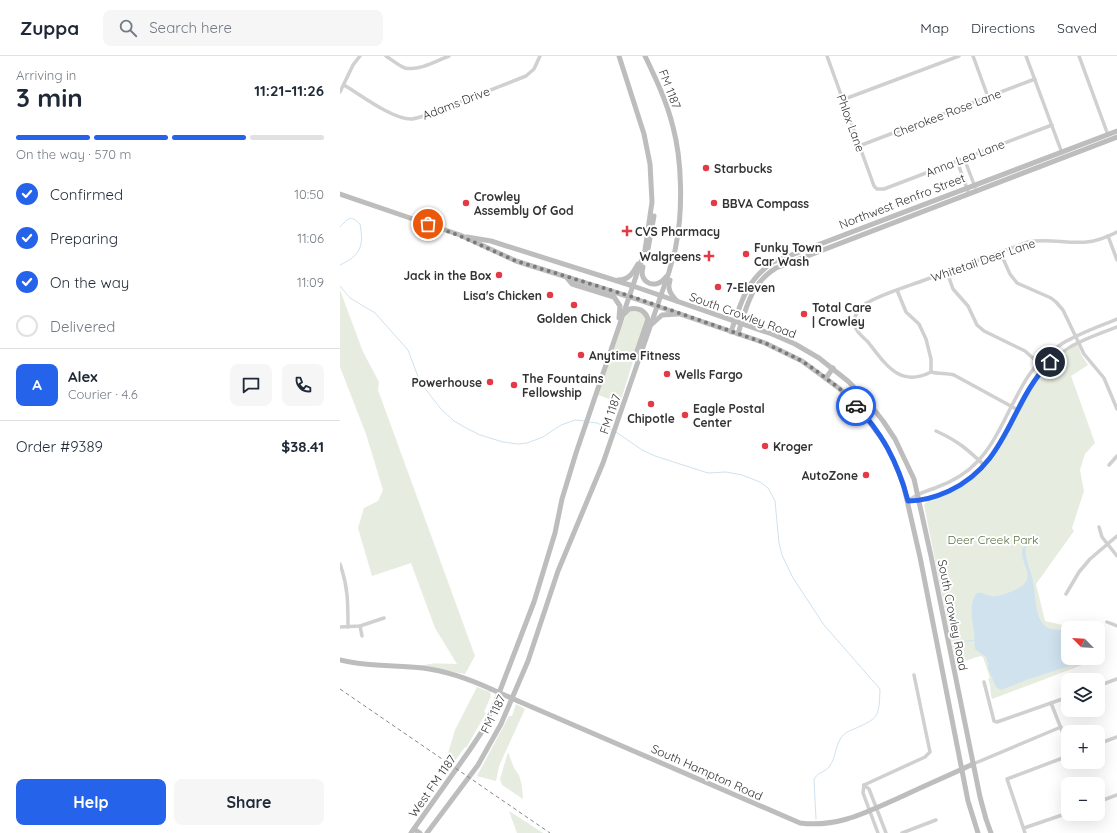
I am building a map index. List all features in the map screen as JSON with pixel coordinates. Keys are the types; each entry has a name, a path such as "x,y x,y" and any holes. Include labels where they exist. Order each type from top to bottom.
{"main road":[{"name":"FM 1187","path":"469,751 483,730 496,701 534,602 555,533 562,499 576,453 630,296 641,261 649,227 652,193 650,164 644,134 619,56"},
{"name":"FM 1187","path":"478,765 501,724 528,661 558,571 604,462 658,306 676,245 680,202 680,183 675,135 671,118 645,56"},
{"name":"Northwest Renfro Street","path":"731,332 748,288 754,278 761,270 773,262 790,254 1117,131"},
{"name":"Northwest Renfro Street","path":"738,334 754,289 766,274 776,268 793,260 976,192 1117,137"},
{"path":"652,193 655,199 653,223 642,275 646,281 651,284 657,284 663,282 669,272"},
{"name":"South Crowley Road","path":"340,194 460,236 505,257 567,278 630,296 765,343 802,361 840,389 862,412 885,444 900,475 908,501 920,557 968,801 978,833"},
{"name":"South Crowley Road","path":"460,236 490,241 633,286 772,334 795,344 819,358 833,368 857,390 883,421 914,479 920,501 973,764 986,819 991,833"},
{"path":"676,245 678,249 668,285 670,293 679,302"},
{"path":"538,268 542,258"},
{"path":"610,279 622,280 630,277 638,263 641,261"},
{"path":"761,270 766,274"},
{"path":"567,278 572,284 611,296 617,300 620,306 620,316 599,376 600,382"},
{"path":"622,318 627,311 632,308 641,310 647,316 648,323 636,354 638,362"},
{"path":"651,325 662,315 680,314"},
{"path":"826,378 833,368"},
{"name":"South Hampton Road","path":"340,660 367,664 424,668 468,679 800,823 829,823 857,817 973,764"},
{"name":"West FM 1187","path":"413,831 469,751"},
{"name":"West FM 1187","path":"427,833 478,765"},
{"path":"413,831 420,833"}],"street":[{"path":"340,92 360,56"},
{"path":"386,56 405,68 424,66 449,56"},
{"name":"Adams Drive","path":"344,85 387,111 401,118 412,119 427,115 526,76 534,69 540,56"},
{"name":"Phlox Lane","path":"827,56 874,186 877,188"},
{"path":"842,100 959,56"},
{"path":"973,56 988,97"},
{"path":"1026,56 1064,158"},
{"path":"1079,56 1110,140"},
{"name":"Cherokee Rose Lane","path":"860,146 1035,79"},
{"name":"Anna Lea Lane","path":"877,188 884,189 1052,125"},
{"path":"964,158 976,192"},
{"path":"957,161 969,194"},
{"name":"Whitetail Deer Lane","path":"931,372 916,378 903,376 888,366 864,337 856,330 854,325 855,316 861,306 897,290 1036,240 1086,242 1101,240 1117,232"},
{"path":"1108,236 1117,260"},
{"path":"1000,252 1010,274 1017,283 1043,293 1056,302 1063,310 1088,360 1104,378 1117,409"},
{"path":"947,272 953,289 968,306 977,325 984,331 1025,351 1044,368"},
{"path":"897,290 906,312 919,324 926,339 932,365 931,372 937,374 947,373 954,375 1018,410"},
{"path":"908,501 918,494 953,480 968,471 979,460 991,444 1030,374 1038,363 1051,350 1075,336 1117,319"},
{"path":"908,501 920,501 938,496 957,487 972,477 995,453 1036,378 1044,368 1057,355 1078,341 1117,327"},
{"path":"936,431 961,444 984,465"},
{"path":"1108,465 1117,456"},
{"path":"1099,527 1102,537 1117,556"},
{"path":"1066,594 1079,572 1090,558 1117,536"},
{"path":"340,564 345,577 348,592 348,626"},
{"path":"340,627 360,626 384,618"},
{"path":"1107,622 1117,626"},
{"path":"360,626 362,636"},
{"path":"864,785 925,756 930,752 914,675"},
{"path":"1105,684 1117,680"},
{"path":"984,682 994,721 997,722 1061,699"},
{"path":"1051,703 1061,727"},
{"name":"South Hampton Road","path":"973,764 1061,727"},
{"path":"1105,741 1117,737"},
{"path":"1026,833 1007,779 1061,759"},
{"path":"864,785 863,792 878,833"},
{"path":"864,785 869,789 886,833"},
{"path":"1105,799 1117,795"},
{"path":"1024,828 1061,815"},
{"path":"902,833 936,820"}],"green space":[{"path":"340,290 363,352 379,382 378,390 475,656 465,674 421,666 434,664 457,664 435,628 411,563 372,576 358,528 364,508 378,501 383,490 366,434 340,367"},
{"path":"632,310 644,315 646,320 620,403 598,395 622,325 627,314"},
{"name":"Deer Creek Park","path":"1076,345 1078,346 1088,365 1071,376 1095,443 1085,454 1080,470 1084,491 1072,528 1074,531 1036,584 1045,621 1061,625 1061,665 1082,665 992,699 988,679 990,678 983,657 980,656 956,664 924,505 929,500 961,487 988,465 1004,442 1022,405 1036,381 1052,363"},
{"path":"477,687 490,692 491,696 484,712 486,713 466,748 465,747 455,761 448,753 455,730"},
{"path":"516,704 525,709 499,766 496,781 477,776 509,716 512,716"},
{"path":"508,752 514,768 519,775 523,799 502,785 500,779"},
{"path":"509,811 543,833 517,833"}],"water":[{"path":"1026,544 1027,558 1033,581 1039,616 1048,628 1061,629 1061,665 1072,665 1001,690 996,687 988,668 986,657 975,649 972,607 974,597 977,593 999,596 1023,585 1027,580 1028,575 1022,554"}],"waterway":[{"path":"340,227 347,220 351,218 354,219 360,224 362,238 357,253 340,265"},
{"path":"340,286 350,298 375,313 408,350 420,382 441,409 454,421 466,428 480,435 503,442 518,444 527,443 543,437 561,425 575,420 585,421"},
{"path":"588,422 597,423 612,430"},
{"path":"616,432 642,450 655,456 708,473 726,472 742,475 760,482 768,488 775,501 779,543 782,555 793,578 824,625 880,689 879,706 876,715 873,719 848,731 844,735 839,741 833,760 829,767 815,777 816,819"},
{"path":"954,643 975,640"}],"railway":[{"path":"340,689 550,833"}],"way so far":[{"path":"428,224 460,236 516,261 567,278 630,296 765,343 802,361 814,369 840,389 856,406"}],"place":[{"name":"Starbucks","path":"706,168"},
{"name":"Crowley Assembly Of God","path":"466,203"},
{"name":"BBVA Compass","path":"714,203"},
{"name":"CVS Pharmacy","path":"627,231"},
{"name":"Funky Town Car Wash","path":"746,254"},
{"name":"Walgreens","path":"709,256"},
{"name":"Jack in the Box","path":"499,275"},
{"name":"7-Eleven","path":"718,287"},
{"name":"Lisa's Chicken","path":"550,295"},
{"name":"Golden Chick","path":"574,305"},
{"name":"Total Care | Crowley","path":"804,314"},
{"name":"Anytime Fitness","path":"581,355"},
{"name":"Wells Fargo","path":"667,374"},
{"name":"Powerhouse","path":"490,382"},
{"name":"The Fountains Fellowship","path":"514,385"},
{"name":"Chipotle","path":"651,404"},
{"name":"Eagle Postal Center","path":"685,415"},
{"name":"Kroger","path":"765,446"},
{"name":"AutoZone","path":"866,475"}],"route":[{"path":"856,406 874,427 894,460 908,501 920,501 938,496 957,487 972,477 984,465 995,453 1036,378 1050,362"}]}
